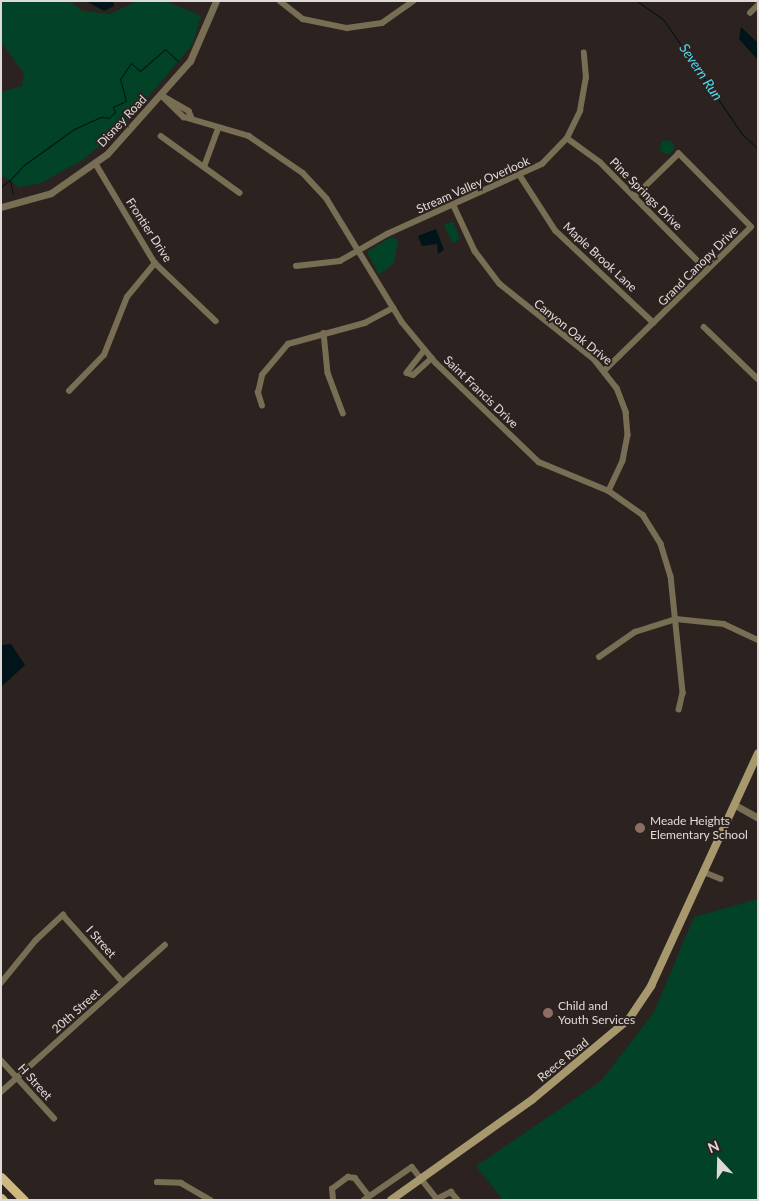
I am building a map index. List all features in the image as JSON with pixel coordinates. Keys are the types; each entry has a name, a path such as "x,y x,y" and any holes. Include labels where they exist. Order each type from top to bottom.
{"main road":[{"name":"Reece Road","path":"391,1200 569,1071 628,1019 651,986 758,753"},
{"path":"1,1177 24,1200"}],"street":[{"name":"Disney Road","path":"1,208 51,193 96,164 161,95 197,51 216,1"},
{"path":"280,1 303,19 347,28 382,23 414,1"},
{"path":"750,13 758,5"},
{"name":"Stream Valley Overlook","path":"296,266 331,264 454,206 521,178 542,164 567,138 583,101 584,53"},
{"name":"Saint Francis Drive","path":"161,95 189,111 192,118 218,129 249,136 303,173 327,200 393,308 432,358 539,462 609,490 643,515 661,544 676,619 683,693 679,710"},
{"path":"204,167 218,129"},
{"path":"161,136 240,193"},
{"name":"Pine Springs Drive","path":"567,138 600,162 707,270"},
{"name":"Grand Canopy Drive","path":"605,370 751,227 679,154 635,197"},
{"name":"Frontier Drive","path":"96,164 155,262 216,320"},
{"name":"Maple Brook Lane","path":"521,178 560,235 654,323"},
{"name":"Canyon Oak Drive","path":"454,206 475,251 500,284 605,370 622,399 628,423 623,461 609,490"},
{"path":"69,391 104,355 128,297 155,262"},
{"path":"262,406 259,384 272,359 296,339 365,323 393,308"},
{"path":"704,327 758,379"},
{"path":"324,333 328,373 343,413"},
{"path":"425,350 406,368 407,372 413,375 432,358"},
{"path":"598,657 635,632 676,619 724,624 758,640"},
{"path":"735,805 758,818"},
{"path":"704,872 721,879"},
{"name":"I Street","path":"1,983 36,940 63,915 123,982"},
{"name":"20th Street","path":"1,1092 164,945"},
{"name":"H Street","path":"1,1060 54,1118"},
{"path":"333,1200 332,1189 348,1177 355,1178 366,1198 408,1167 422,1177 438,1199 451,1192 458,1200"},
{"path":"157,1182 181,1183 210,1200"}],"green space":[{"path":"1,1 69,1 83,11 110,14 137,1 166,1 201,16 192,45 121,129 81,161 41,183 19,187 1,175 1,92 22,86 24,73 1,42"},
{"path":"664,140 670,140 674,147 670,154 664,154 660,150 660,144"},
{"path":"453,221 460,239 453,244 444,225"},
{"path":"391,237 398,240 394,263 379,275 367,252"},
{"path":"758,899 758,1200 503,1200 476,1166 601,1081 654,1012 694,917"}],"shaded area":[{"path":"86,1 113,1 114,6 104,11"},
{"path":"741,27 758,43 758,60 739,39"},
{"path":"436,229 444,250 438,254 437,244 422,246 418,236"},
{"path":"11,644 25,665 1,687 1,645"}],"waterway":[{"name":"Severn Run","path":"637,1 663,19 742,134 758,149"},
{"path":"13,194 10,180 24,165 74,129 101,117 109,118 115,112 113,107 126,101 120,79 131,63 140,71 165,49 178,61"},
{"path":"1,187 9,180"}],"place":[{"name":"Meade Heights Elementary School","path":"640,828"},
{"name":"Child and Youth Services","path":"548,1013"}]}
